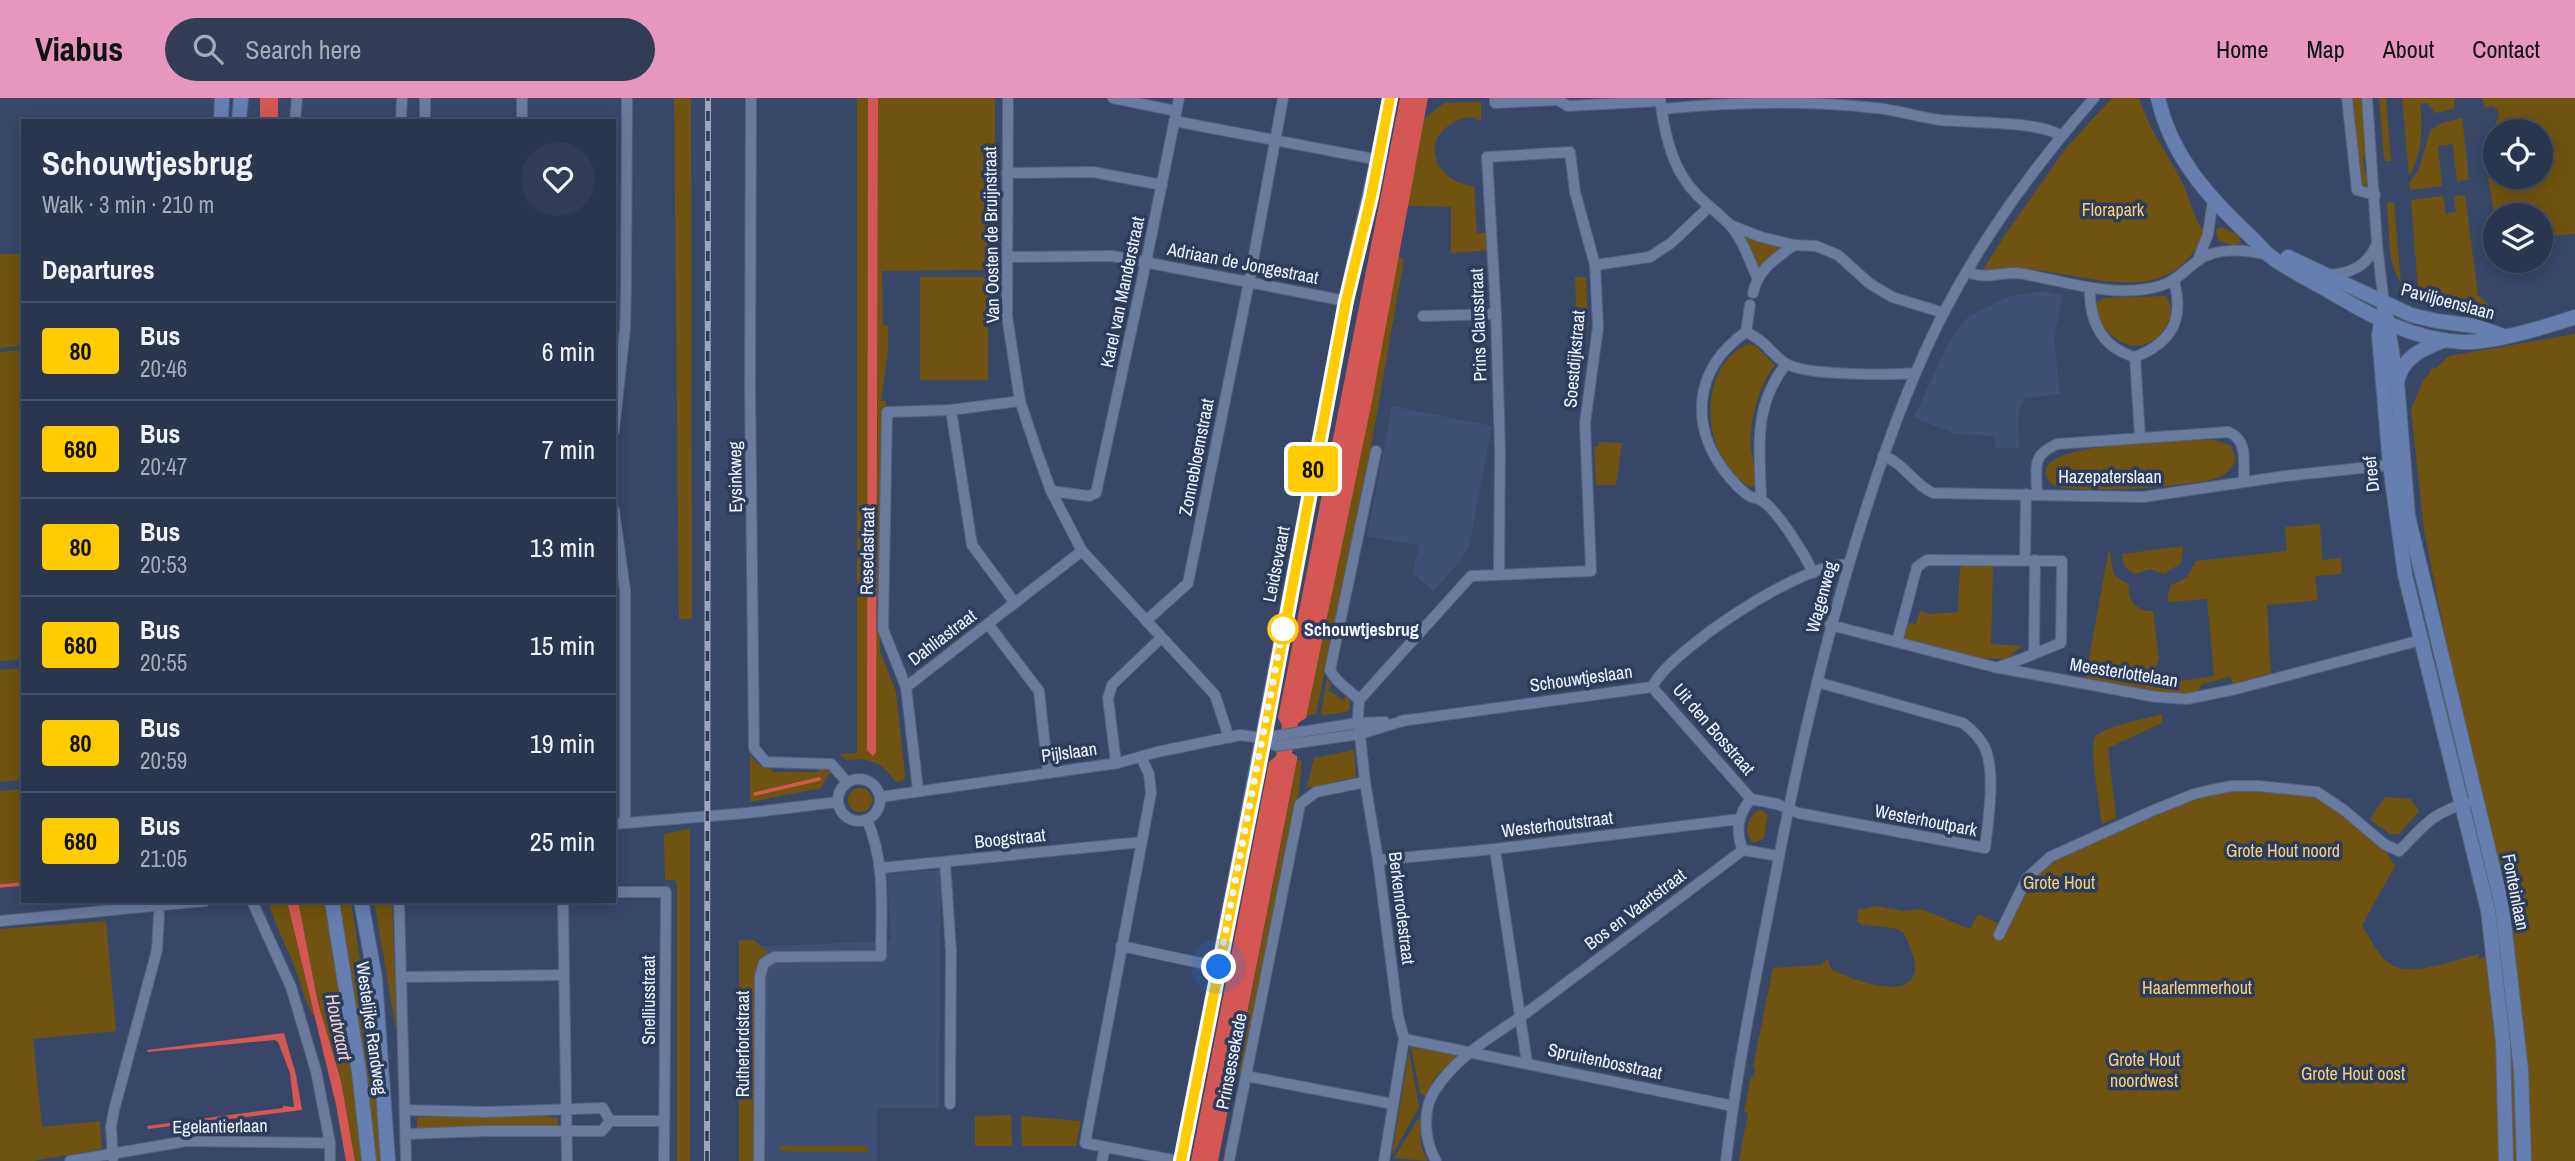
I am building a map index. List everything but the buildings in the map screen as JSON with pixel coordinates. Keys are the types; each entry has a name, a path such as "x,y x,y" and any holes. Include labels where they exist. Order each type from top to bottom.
{"main road":[{"path":"221,119 222,98"},
{"path":"239,119 241,98"},
{"name":"Leidsevaart","path":"1180,1161 1219,967 1270,740 1346,301 1379,160 1390,98"},
{"path":"2158,98 2166,124 2182,157 2213,200 2269,256 2385,322"},
{"path":"2256,241 2384,304"},
{"name":"Dreef","path":"2384,304 2397,382 2408,516 2438,636"},
{"name":"Paviljoenslaan","path":"2384,304 2415,316 2475,326 2503,336"},
{"name":"Paviljoenslaan","path":"2385,322 2412,333 2445,340 2474,342 2540,329 2575,317"},
{"name":"Dreef","path":"2385,322 2379,335 2390,465 2415,641"},
{"path":"2397,382 2405,362 2414,354 2445,340"},
{"name":"Fonteinlaan","path":"2438,636 2501,906 2521,1069 2524,1161"},
{"name":"Fonteinlaan","path":"2415,641 2462,804 2488,910 2503,1042 2506,1161"},
{"name":"Westelijke Randweg","path":"332,903 359,1072 369,1161"},
{"name":"Westelijke Randweg","path":"362,903 375,978 388,1161"}],"street":[{"path":"295,119 297,98"},
{"path":"401,119 402,98"},
{"path":"425,98 425,119"},
{"path":"522,98 522,119"},
{"path":"616,397 626,163 626,98"},
{"name":"Eysinkweg","path":"751,98 750,387 754,748 766,762 831,764 847,782"},
{"name":"Van Oosten de Bruijnstraat","path":"1008,98 1007,316 1020,401 1051,491 1082,551 1215,695 1228,738"},
{"path":"1113,98 1274,140 1379,160"},
{"name":"Karel van Manderstraat","path":"1051,491 1089,496 1096,493 1179,98"},
{"name":"Zonnebloemstraat","path":"1146,621 1188,583 1283,98"},
{"path":"1495,98 1496,103 1558,100 1708,105 1811,104 1878,108 1938,120 2022,126 2054,131 2061,136"},
{"name":"Wagenweg","path":"1726,1161 1733,1106 1787,810 1830,625 1883,456 1916,373 1944,313 1968,272 1998,224 2061,136 2094,98"},
{"path":"2347,98 2357,190 2375,195"},
{"name":"Dreef","path":"2367,98 2384,304"},
{"path":"1661,103 1676,165 1693,192 1730,225 1745,248 1757,277"},
{"name":"Soestdijkstraat","path":"1499,575 1591,571 1585,423 1598,327 1595,265 1576,192 1570,152"},
{"name":"Prins Clausstraat","path":"1499,575 1500,450 1487,157 1570,152"},
{"path":"616,163 626,163"},
{"path":"1007,173 1093,172 1162,185"},
{"path":"2198,260 2207,234 2213,200"},
{"path":"1595,265 1650,257 1671,243 1709,207"},
{"path":"1730,225 1761,237 1794,245 1816,246 1838,256 1869,283 1892,297 1944,313"},
{"path":"2326,276 2358,268 2368,260 2377,244"},
{"path":"1794,245 1771,262 1757,277 1746,332 1729,343 1712,366 1702,403 1704,431 1711,453 1732,481 1752,498 1761,500 1785,527 1807,557 1813,573"},
{"path":"1968,272 1976,276 2018,273 2090,288 2120,291 2159,286 2174,281 2198,260 2212,254 2238,250 2269,256"},
{"name":"Adriaan de Jongestraat","path":"1008,257 1113,256 1346,301"},
{"path":"2090,288 2090,307 2101,333 2114,349 2135,357 2152,350 2164,340 2175,323 2180,302 2174,281"},
{"path":"1423,316 1496,314"},
{"path":"1746,332 1768,345 1786,364 1827,373 1916,373"},
{"path":"2135,357 2140,438"},
{"path":"1761,500 1759,429 1772,382 1786,364"},
{"path":"1015,603 972,545 951,410 1020,401"},
{"name":"Resedastraat","path":"906,687 883,629 887,412 951,410"},
{"path":"2034,653 2030,560 2032,494 2037,458 2044,450 2057,444 2228,432 2238,435 2242,443 2244,482"},
{"path":"1376,451 1330,670 1334,680 1350,690 1359,700 1471,576 1499,575"},
{"name":"Hazepaterslaan","path":"1883,456 1893,459 1921,487 1933,493 2143,497 2390,465"},
{"path":"616,525 625,590 620,824 837,802"},
{"name":"Dahliastraat","path":"918,790 906,687 1082,551"},
{"path":"1897,642 1917,567 1927,560 2062,561 2061,643 2034,653 2028,659 1994,667"},
{"name":"Schouwtjeslaan","path":"1270,740 1298,743 1406,720 1651,687 1669,663 1728,618 1813,573 1839,564 1847,565"},
{"path":"988,624 1039,691 1048,773"},
{"name":"Meesterlottelaan","path":"1830,625 1994,667 2156,697 2187,699 2231,691 2415,641"},
{"path":"1116,763 1108,698 1112,685 1161,638"},
{"name":"Westerhoutpark","path":"1787,810 1985,848 1990,768 1985,747 1964,723 1817,682"},
{"name":"Uit den Bosstraat","path":"1651,687 1751,799 1777,804 1787,810"},
{"name":"Berkenrodestraat","path":"1359,700 1365,782 1398,1016 1404,1039"},
{"name":"Schouwtjeslaan","path":"1270,740 1304,732 1359,728"},
{"name":"Pijlslaan","path":"880,797 1116,763 1240,735 1270,740"},
{"path":"1141,757 1149,774 1151,793 1085,1143 1180,1161"},
{"path":"858,779 870,782 880,797 877,810 867,820 856,821 845,817 837,802 839,791 847,782 858,779"},
{"name":"Prinsessekade","path":"1229,1161 1300,804 1316,792 1365,782"},
{"path":"1999,935 2027,878 2044,862 2089,838 2194,794 2232,786 2316,792 2344,810 2384,844 2399,851 2432,817 2446,809 2477,800"},
{"path":"1751,799 1744,807 1737,837 1743,850 1779,856"},
{"name":"Westerhoutstraat","path":"1378,860 1495,849 1740,819"},
{"path":"867,820 874,836 881,868"},
{"name":"Boogstraat","path":"881,868 1142,842"},
{"path":"1495,849 1527,1063"},
{"name":"Bos en Vaartstraat","path":"1436,1161 1428,1143 1427,1109 1433,1092 1446,1075 1470,1051 1520,1018 1743,850"},
{"path":"944,862 951,951 950,1104"},
{"name":"Rutherfordstraat","path":"759,1161 760,976 765,963 774,957 881,956 881,868"},
{"name":"Snelliusstraat","path":"616,892 666,892 664,1161"},
{"path":"0,921 159,910 195,903"},
{"path":"253,903 290,987 316,1071 330,1143 330,1161"},
{"path":"398,903 406,1161"},
{"path":"563,903 567,1161"},
{"path":"113,1157 111,1127 114,1110 157,950 159,910"},
{"path":"1121,946 1219,967"},
{"path":"402,977 564,975"},
{"path":"1384,1161 1404,1039"},
{"name":"Spruitenbosstraat","path":"1404,1039 1733,1106"},
{"path":"1247,1076 1393,1104"},
{"path":"406,1110 485,1112 566,1107 603,1108 610,1121"},
{"path":"610,1121 664,1121"},
{"path":"407,1134 602,1131 610,1121"},
{"name":"Egelantierlaan","path":"70,1161 113,1157 187,1140 330,1143"},
{"path":"1102,1161 1105,1147"}],"shaded area":[{"path":"260,98 278,98 278,119 260,119"},
{"path":"868,98 878,98 876,752 873,756 867,750"},
{"path":"1400,98 1428,98 1372,401 1306,718 1298,723 1292,753 1297,756 1297,760 1218,1161 1191,1161 1269,762 1276,756 1282,725 1278,718"},
{"path":"2045,291 2063,296 2054,337 2060,394 2026,398 2021,403 2018,421 2019,448 1995,448 1995,436 1954,434 1914,417 1949,342 1968,317 2010,296"},
{"path":"1392,406 1492,426 1469,546 1462,559 1433,591 1413,573 1419,545 1367,536"},
{"path":"941,870 939,1108 877,1108 877,1161 743,1161 741,947 891,941 887,874"},
{"path":"287,903 298,903 318,1003 341,1081 355,1161 346,1161 336,1105"},
{"path":"284,1033 296,1075 302,1110 148,1129 147,1126 283,1106 294,1107 290,1073 275,1040 147,1050"}],"green space":[{"path":"674,98 691,98 692,619 679,619"},
{"path":"857,98 868,98 867,750 873,755 877,610 878,98 995,98 995,270 882,271 883,325 888,325 888,351 881,401 886,401 886,405 881,410 880,651 896,692 905,775 903,781 896,782 886,770 875,763 847,760 839,754 857,753"},
{"name":"Florapark","path":"2112,98 2139,98 2153,130 2182,182 2204,232 2189,258 2169,273 2146,281 2094,280 2015,268 1982,271 2066,148"},
{"path":"2351,98 2362,98 2367,155 2363,156 2369,182 2361,188"},
{"path":"2379,98 2386,98 2391,161 2384,158"},
{"path":"2402,98 2455,98 2454,109 2435,113 2427,103 2420,104 2421,141 2409,176"},
{"path":"2482,98 2575,98 2575,234 2553,236 2553,203 2492,203 2490,189 2553,189 2553,119 2498,119 2497,109 2492,106 2483,108"},
{"path":"1481,102 1481,121 1473,117 1453,122 1441,133 1435,152 1443,171 1462,184 1474,186 1477,233 1491,233 1492,250 1451,253 1451,207 1407,206 1424,119 1444,103"},
{"path":"2462,118 2469,179 2457,182 2453,144 2438,146 2442,186 2410,190 2409,183 2419,169 2430,131 2441,123"},
{"path":"2465,195 2478,295 2499,315 2449,309 2419,301 2411,200 2443,196 2446,214 2456,212 2454,196"},
{"path":"2394,202 2401,282 2391,255 2387,205"},
{"path":"1730,225 1794,245 1757,277"},
{"path":"2221,227 2239,235 2241,242 2233,246 2218,240 2216,230"},
{"path":"0,254 21,254 21,346 0,348"},
{"path":"1397,257 1404,259 1372,441 1316,714 1306,716"},
{"path":"920,277 988,277 988,380 920,380"},
{"path":"1575,277 1586,277 1588,328 1577,328"},
{"path":"2166,296 2170,317 2165,328 2147,343 2135,345 2122,342 2106,330 2099,315 2097,303 2104,298"},
{"name":"Haarlemmerhout","path":"2575,334 2575,1161 1739,1161 1748,1113 1744,1112 1751,1077 1754,1077 1753,1067 1773,968 1821,965 1828,959 1831,969 1851,978 1878,986 1903,985 1911,979 1915,965 1903,932 1857,922 1858,910 1876,906 1903,911 1921,909 1970,929 1978,914 2009,928 2026,890 2029,894 2034,884 2030,879 2063,856 2116,829 2219,790 2306,792 2327,803 2388,849 2388,855 2395,866 2362,925 2378,952 2392,965 2410,969 2422,968 2478,954 2479,959 2513,951 2485,803 2449,655 2424,530 2411,409 2424,379 2431,372 2429,369 2436,368 2449,356"},
{"path":"1748,344 1755,345 1775,365 1759,394 1753,416 1751,450 1757,484 1750,487 1734,474 1722,457 1714,436 1711,414 1712,392 1719,372 1731,356"},
{"path":"21,350 21,659 0,661 0,352"},
{"path":"2215,440 2231,446 2236,460 2223,475 2205,481 2160,487 2082,489 2063,488 2052,484 2046,474 2053,460 2095,448 2152,442"},
{"path":"1599,442 1622,443 1616,485 1596,485 1594,447 1599,446"},
{"path":"2320,524 2322,560 2341,558 2342,574 2315,576 2318,600 2267,605 2271,673 2233,684 2230,677 2202,684 2196,694 2157,694 2085,680 2109,549 2114,575 2129,585 2131,600 2137,607 2153,611 2159,659 2154,675 2158,681 2166,683 2214,676 2207,599 2167,602 2170,586 2187,577 2196,561 2287,551 2285,527"},
{"path":"2183,546 2181,563 2164,574 2150,569 2136,574 2127,569 2123,561 2122,554"},
{"path":"1964,565 1993,566 1991,644 2023,646 2009,659 1981,658 1905,639 1902,635 1905,622 1916,624 1920,611 1929,614 1958,612 1960,568"},
{"path":"21,668 21,780 0,782 0,670"},
{"path":"1327,679 1331,684 1328,690 1343,700 1346,696 1349,698 1350,709 1347,712 1323,715 1321,712"},
{"path":"2162,714 2162,723 2108,748 2116,818 2102,824 2094,765 2095,737 2116,726"},
{"path":"1354,750 1356,777 1307,788 1314,758"},
{"path":"750,755 760,765 772,769 772,772 818,772 819,769 826,769 830,772 821,788 750,802"},
{"path":"1297,760 1302,761 1297,811 1246,1076 1236,1073"},
{"path":"860,788 868,792 872,800 868,808 860,812 852,808 848,800 852,792"},
{"path":"21,789 21,885 0,887 0,791"},
{"path":"2385,797 2411,799 2419,811 2399,834 2390,834 2370,819"},
{"path":"1761,810 1768,815 1764,838 1754,843 1748,835 1749,820"},
{"path":"690,829 690,1161 677,1161 677,884 675,880 665,880 664,834"},
{"path":"269,903 287,903 315,1017 306,1000"},
{"path":"298,903 325,903 353,1061 363,1161 355,1161 341,1081 318,1003"},
{"path":"339,903 351,903 364,986 379,1121 380,1161 377,1161"},
{"path":"374,903 392,903 397,1035"},
{"path":"106,921 116,1031 33,1039 42,1127 100,1121 102,1149 33,1161 0,1161 0,929"},
{"path":"739,940 754,940 768,953 761,957 755,973 754,1161 739,1161"},
{"path":"1411,1047 1456,1057 1436,1076 1425,1096 1420,1093"},
{"path":"1409,1051 1419,1107 1392,1155"},
{"path":"546,1114 547,1117 558,1118 558,1126 417,1129 417,1117"},
{"path":"1011,1115 1012,1146 975,1146 975,1116"},
{"path":"1021,1116 1081,1121 1076,1146 1022,1146"},
{"path":"1418,1119 1421,1146 1427,1161 1394,1158"},
{"path":"780,1146 868,1146 867,1152 780,1151"}],"waterway":[{"path":"755,794 819,779"},
{"path":"0,886 21,884"}],"railway":[{"path":"707,1161 708,98"}],"bus line":[{"name":"80","path":"1181,1161 1346,301 1371,197 1390,98"}],"place":[{"name":"Schouwtjesbrug","path":"1283,629"}],"route":[{"path":"1219,967 1283,629"}],"park label":[{"name":"Grote Hout noord","path":"2283,850"},
{"name":"Grote Hout","path":"2059,882"},
{"name":"Grote Hout noordwest","path":"2144,1069"},
{"name":"Grote Hout oost","path":"2353,1073"}],"water label":[{"name":"Houtvaart","path":"339,1027"}]}
